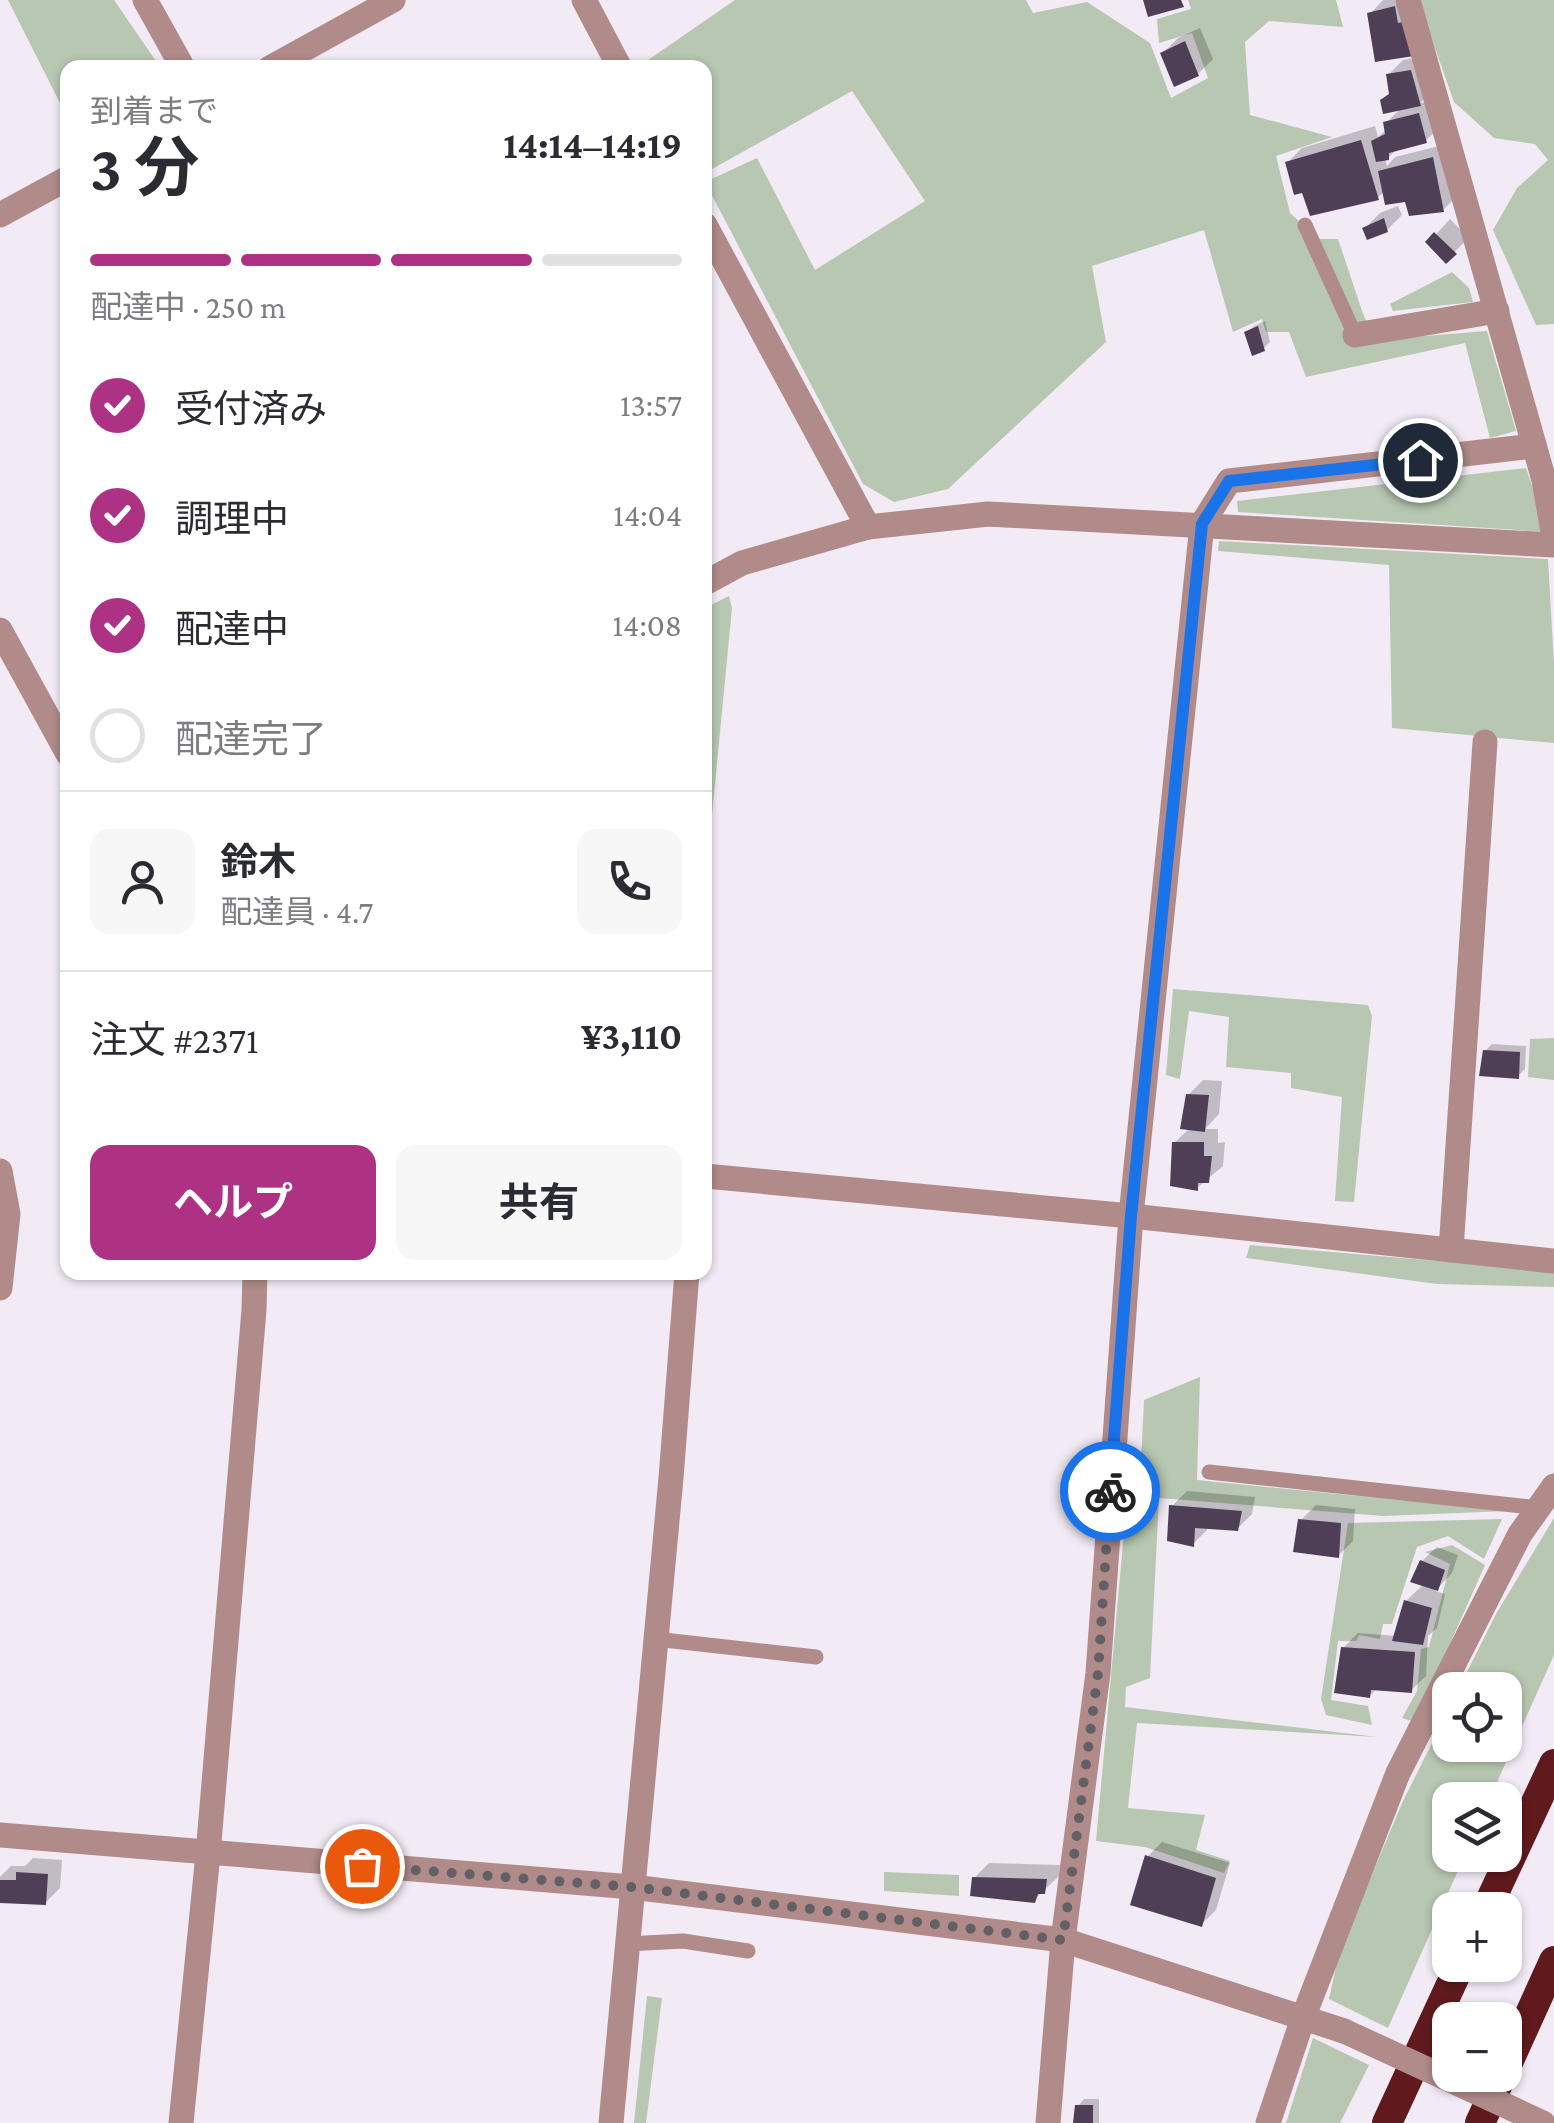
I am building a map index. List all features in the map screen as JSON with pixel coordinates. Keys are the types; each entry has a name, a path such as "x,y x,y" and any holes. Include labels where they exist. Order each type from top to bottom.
{"highway":[{"path":"1494,1892 1554,1764"},
{"path":"1522,2032 1554,1961"},
{"path":"1387,2123 1452,1982"},
{"path":"1480,2123 1495,2092"}],"street":[{"path":"144,0 179,60"},
{"path":"285,60 394,0"},
{"path":"584,0 616,60"},
{"path":"1408,0 1544,480 1554,537"},
{"path":"0,215 60,182"},
{"path":"712,238 868,528"},
{"path":"1354,335 1497,311"},
{"path":"1048,2123 1063,1940 1098,1673 1131,1216 1202,524 1229,481 1534,446"},
{"path":"712,579 742,564 868,528 988,514 1554,545"},
{"path":"0,630 60,739"},
{"path":"1451,1250 1485,742"},
{"path":"0,1171 8,1214 0,1288"},
{"path":"712,1177 1554,1261"},
{"path":"181,2123 208,1854 255,1280"},
{"path":"611,2123 685,1280"},
{"path":"1268,2123 1303,2018 1398,1774 1520,1534 1554,1486"},
{"path":"0,1836 632,1887 1063,1940 1344,2031 1544,2123"}],"lane":[{"path":"1304,225 1354,335"},
{"path":"1210,1472 1540,1508"},
{"path":"656,1639 816,1657"},
{"path":"627,1944 683,1942 748,1951"}],"green space":[{"path":"8,0 114,0 155,60 60,60 60,103"},
{"path":"735,0 1026,0 1033,13 1087,2 1150,43 1171,98 1208,78 1192,33 1159,43 1157,19 1191,9 1188,0 1336,0 1343,27 1269,21 1245,42 1250,115 1332,137 1276,156 1290,213 1319,239 1338,239 1374,340 1487,331 1516,431 1490,438 1465,343 1306,377 1289,332 1266,332 1262,319 1233,332 1204,230 1092,266 1106,342 948,489 894,502 863,484 712,195 712,179 757,158 815,270 925,201 852,91 712,169 712,60 648,60"},
{"path":"1418,0 1554,0 1554,324 1536,325 1493,230 1517,188 1548,160 1535,144 1494,138 1454,102"},
{"path":"1452,272 1469,288 1473,302 1393,311 1390,304"},
{"path":"1526,468 1548,532 1238,512 1237,501"},
{"path":"1219,541 1548,559 1554,743 1392,728 1389,565 1218,551"},
{"path":"729,596 732,608 712,815 712,604"},
{"path":"1173,989 1368,1005 1372,1016 1354,1202 1335,1201 1342,1097 1291,1088 1291,1073 1226,1067 1229,1017 1189,1011 1180,1079 1166,1075"},
{"path":"1554,1038 1554,1080 1528,1077 1530,1039"},
{"path":"1250,1245 1554,1271 1554,1287 1437,1284 1246,1258"},
{"path":"1200,1377 1197,1480 1508,1511 1383,1516 1159,1498 1150,1678 1126,1687 1125,1707 1378,1737 1137,1723 1128,1808 1205,1815 1196,1850 1230,1861 1224,1873 1145,1847 1096,1841 1130,1466 1141,1462 1144,1400"},
{"path":"1554,1518 1554,1655 1522,1726 1522,1672 1467,1672 1496,1614"},
{"path":"1502,1519 1484,1559 1448,1536 1417,1547 1392,1624 1383,1624 1380,1639 1359,1635 1356,1641 1338,1641 1331,1700 1368,1706 1372,1725 1326,1715 1321,1699 1348,1523"},
{"path":"1452,1545 1485,1565 1437,1672 1432,1672 1432,1684 1415,1722 1402,1718 1417,1691 1421,1649 1429,1647 1450,1564 1425,1552"},
{"path":"1432,1743 1432,1762 1506,1762 1497,1782 1432,1782 1432,1872 1457,1872 1449,1892 1432,1892 1432,1929 1388,2028 1329,1999 1339,1953 1403,1801"},
{"path":"884,1872 959,1875 959,1896 884,1891"},
{"path":"647,1996 662,1998 646,2123 634,2123"},
{"path":"1313,2038 1369,2065 1340,2123 1286,2123"}],"building":[{"path":"1143,0 1181,0 1184,7 1148,17"},
{"path":"1395,6 1398,23 1406,21 1414,56 1375,62 1367,13"},
{"path":"1185,41 1199,76 1174,87 1160,53"},
{"path":"1411,70 1421,106 1383,114 1380,100 1389,94 1386,74"},
{"path":"1419,113 1427,143 1389,153 1389,160 1376,162 1371,141 1385,134 1383,122"},
{"path":"1361,140 1379,200 1310,216 1302,193 1294,195 1285,162"},
{"path":"1433,157 1444,212 1409,216 1405,202 1385,205 1378,171"},
{"path":"1384,218 1388,232 1367,240 1362,228"},
{"path":"1434,232 1457,254 1446,264 1425,242"},
{"path":"1258,326 1265,351 1252,356 1244,332"},
{"path":"1483,1050 1520,1052 1519,1079 1479,1076"},
{"path":"1186,1094 1209,1095 1205,1132 1180,1129"},
{"path":"1172,1142 1204,1142 1204,1156 1212,1156 1209,1183 1198,1183 1198,1191 1170,1186"},
{"path":"1169,1505 1242,1511 1238,1531 1195,1528 1194,1547 1167,1541"},
{"path":"1298,1519 1341,1523 1339,1558 1293,1552"},
{"path":"1420,1560 1445,1570 1438,1591 1410,1582"},
{"path":"1404,1600 1432,1608 1423,1645 1392,1641"},
{"path":"1341,1647 1415,1652 1412,1693 1371,1690 1370,1698 1334,1693"},
{"path":"1145,1855 1216,1878 1202,1927 1130,1905"},
{"path":"16,1872 48,1874 46,1905 0,1903 0,1880 16,1880"},
{"path":"972,1877 1047,1879 1045,1894 1038,1894 1035,1903 970,1896"},
{"path":"1075,2105 1093,2105 1093,2123 1073,2123"}],"way so far":[{"path":"362,1866 632,1887 1063,1940 1098,1673 1110,1491"}],"route":[{"path":"1110,1491 1131,1216 1202,524 1229,481 1420,460"}]}
